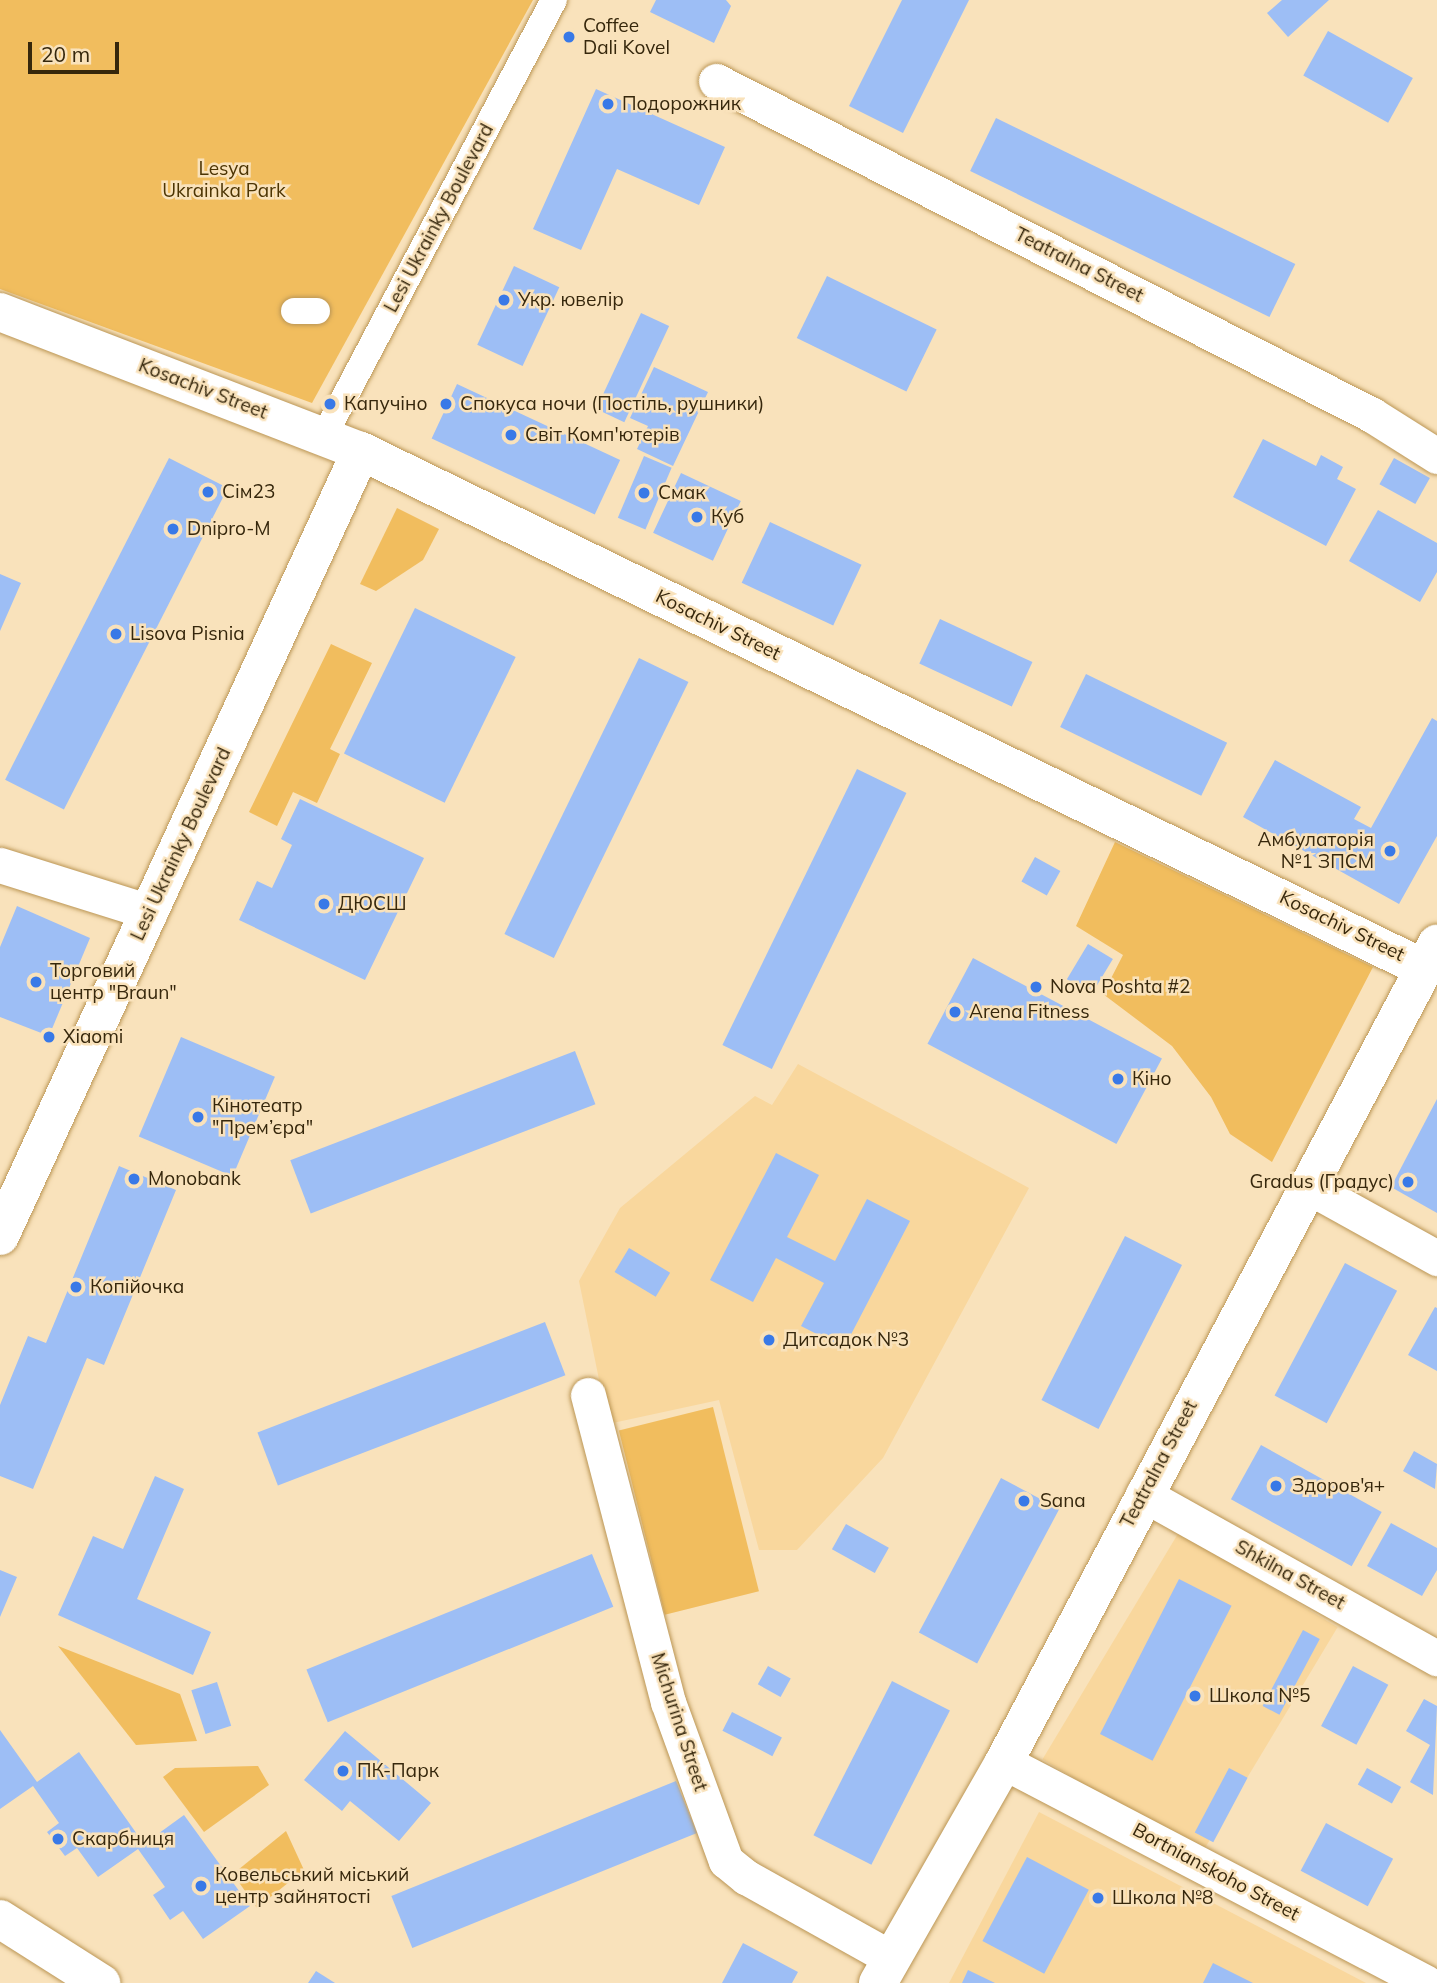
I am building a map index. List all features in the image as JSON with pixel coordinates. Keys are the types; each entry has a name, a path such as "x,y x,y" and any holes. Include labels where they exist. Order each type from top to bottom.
{"street":[{"name":"Lesi Ukrainky Boulevard","path":"324,436 554,0"},
{"name":"Teatralna Street","path":"716,81 1373,415 1437,456"},
{"name":"Kosachiv Street","path":"0,312 361,451 1430,956"},
{"name":"Lesi Ukrainky Boulevard","path":"0,1236 361,451"},
{"path":"0,865 150,912"},
{"name":"Teatralna Street","path":"885,1971 1004,1762 1143,1494 1430,956"},
{"path":"1307,1186 1437,1258"},
{"name":"Michurina Street","path":"589,1395 668,1702 726,1861 885,1971"},
{"name":"Shkilna Street","path":"1143,1494 1437,1658"},
{"name":"Bortnianskoho Street","path":"1004,1762 1426,1983"},
{"path":"0,1919 101,1983"}],"shaded area":[{"name":"Дитсадок №3","path":"798,1064 1029,1188 883,1458 797,1550 759,1550 719,1400 608,1424 579,1281 620,1208 755,1096 772,1105"},
{"name":"Школа №5","path":"1179,1532 1338,1627 1201,1854 1043,1759"},
{"name":"Школа №8","path":"1039,1812 1366,1983 949,1983"}],"green space":[{"name":"Lesya Ukrainka Park","path":"0,0 533,0 312,403 0,289"},
{"path":"397,508 439,529 423,560 376,591 360,584"},
{"path":"331,644 372,663 330,749 340,754 317,803 293,792 277,826 249,812"},
{"path":"1115,842 1373,967 1272,1162 1230,1134 1211,1097 1172,1046 1103,994 1123,955 1076,926"},
{"path":"713,1407 759,1591 665,1615 619,1430"},
{"path":"58,1646 180,1694 197,1741 136,1745"},
{"path":"258,1766 269,1785 204,1832 163,1777 175,1768"},
{"path":"286,1831 304,1870 257,1908 233,1874"}],"building":[{"path":"656,0 726,0 731,6 714,43 650,12"},
{"path":"902,0 969,0 903,133 849,106"},
{"path":"1282,0 1329,0 1288,37 1267,13"},
{"path":"1328,31 1413,78 1388,123 1303,76"},
{"path":"596,89 725,147 699,205 617,169 581,250 533,229"},
{"path":"996,118 1295,264 1269,317 970,171"},
{"path":"514,266 559,287 523,366 477,345"},
{"path":"827,276 937,329 906,391 797,338"},
{"path":"641,313 669,326 624,422 596,409"},
{"path":"654,367 708,392 673,466 637,449 648,426 630,418"},
{"path":"457,384 620,460 595,514 432,438"},
{"path":"1263,439 1316,466 1321,455 1343,467 1337,479 1356,489 1326,546 1233,497"},
{"name":"Смак","path":"644,456 672,468 645,529 618,518"},
{"name":"Lisova Pisnia","path":"169,458 228,488 64,810 5,780"},
{"path":"1394,458 1430,478 1415,504 1379,484"},
{"name":"Куб","path":"681,473 741,501 713,561 653,533"},
{"path":"1378,510 1437,543 1437,572 1420,602 1349,561"},
{"path":"770,522 862,565 833,625 742,583"},
{"path":"0,574 21,583 0,631"},
{"path":"415,608 516,657 445,803 344,754"},
{"path":"940,619 1032,662 1012,707 919,663"},
{"path":"639,658 688,682 554,958 504,934"},
{"path":"1086,674 1227,743 1201,796 1060,727"},
{"path":"1432,718 1437,721 1437,836 1399,904 1243,817 1275,760 1361,807 1354,819 1371,828"},
{"path":"857,769 906,793 772,1069 722,1045"},
{"name":"ДЮСШ","path":"300,799 424,858 365,980 239,920 257,881 272,888 292,845 281,839"},
{"path":"1035,857 1060,871 1047,896 1021,881"},
{"name":"Торговий центр \"Braun\"","path":"17,906 90,938 49,1036 0,1017 0,947"},
{"path":"1088,944 1113,959 1092,994 1067,979"},
{"path":"973,958 1162,1058 1116,1144 927,1044"},
{"path":"181,1037 275,1077 233,1176 139,1136"},
{"path":"575,1051 595,1104 311,1214 290,1160"},
{"path":"1437,1099 1437,1213 1391,1187"},
{"path":"776,1153 819,1175 787,1237 835,1261 867,1199 910,1221 844,1348 801,1326 824,1283 776,1258 753,1302 710,1280"},
{"path":"119,1166 176,1190 104,1365 87,1358 33,1489 0,1476 0,1405 28,1336 46,1343"},
{"path":"1125,1236 1182,1265 1098,1429 1041,1400"},
{"path":"629,1248 670,1273 656,1297 615,1272"},
{"path":"1345,1263 1397,1291 1327,1423 1275,1395"},
{"path":"1435,1307 1437,1308 1437,1371 1408,1355"},
{"path":"545,1322 565,1375 278,1486 257,1432"},
{"path":"1261,1445 1382,1512 1352,1566 1231,1499"},
{"path":"1414,1451 1437,1464 1435,1489 1403,1471"},
{"path":"155,1476 184,1489 137,1599 211,1632 193,1675 58,1615 93,1536 123,1549"},
{"path":"1001,1478 1059,1509 977,1664 919,1633"},
{"path":"1391,1523 1437,1548 1437,1570 1422,1596 1367,1566"},
{"path":"846,1524 889,1548 875,1573 832,1549"},
{"path":"592,1554 613,1607 328,1722 306,1669"},
{"path":"0,1570 17,1577 0,1617"},
{"path":"1179,1579 1232,1606 1153,1761 1100,1734"},
{"path":"1303,1630 1320,1639 1279,1715 1263,1706"},
{"path":"768,1666 791,1679 781,1697 758,1684"},
{"path":"1353,1666 1388,1685 1356,1745 1321,1726"},
{"path":"892,1681 950,1711 871,1865 813,1835"},
{"path":"217,1682 231,1726 206,1734 191,1690"},
{"path":"1424,1699 1437,1706 1433,1795 1410,1782 1430,1745 1406,1731"},
{"path":"732,1712 782,1737 772,1756 722,1731"},
{"path":"0,1730 37,1782 79,1752 144,1844 184,1815 250,1906 203,1939 183,1911 170,1920 153,1895 165,1887 138,1849 98,1877 77,1848 65,1856 47,1832 59,1823 33,1786 0,1809"},
{"path":"345,1731 431,1803 399,1841 350,1801 342,1811 304,1780"},
{"path":"1229,1768 1248,1778 1213,1842 1195,1832"},
{"path":"1367,1768 1401,1787 1392,1804 1358,1785"},
{"path":"676,1781 697,1833 412,1948 391,1896"},
{"path":"1326,1823 1393,1859 1368,1906 1301,1871"},
{"path":"1027,1857 1089,1890 1044,1974 982,1941"},
{"path":"743,1943 798,1972 792,1983 722,1983"},
{"path":"1213,1963 1253,1983 1203,1983"},
{"path":"968,1970 995,1983 962,1983"},
{"path":"316,1971 335,1983 308,1983"}],"place":[{"name":"Coffee Dali Kovel","path":"569,37"},
{"name":"Подорожник","path":"608,104"},
{"name":"Укр. ювелір","path":"504,300"},
{"name":"Капучіно","path":"330,404"},
{"name":"Спокуса ночи (Постіль, рушники)","path":"446,404"},
{"name":"Світ Комп'ютерів","path":"511,435"},
{"name":"Сім23","path":"208,492"},
{"name":"Смак","path":"644,493"},
{"name":"Куб","path":"697,517"},
{"name":"Dnipro-M","path":"173,529"},
{"name":"Lisova Pisnia","path":"116,634"},
{"name":"Амбулаторія №1 ЗПСМ","path":"1390,851"},
{"name":"ДЮСШ","path":"324,904"},
{"name":"Торговий центр \"Braun\"","path":"36,982"},
{"name":"Nova Poshta #2","path":"1036,987"},
{"name":"Arena Fitness","path":"955,1012"},
{"name":"Xiaomi","path":"49,1037"},
{"name":"Кіно","path":"1118,1079"},
{"name":"Кінотеатр \"Прем’єра\"","path":"198,1117"},
{"name":"Monobank","path":"134,1179"},
{"name":"Gradus (Градус)","path":"1408,1182"},
{"name":"Копійочка","path":"76,1287"},
{"name":"Дитсадок №3","path":"769,1340"},
{"name":"Здоров'я+","path":"1276,1486"},
{"name":"Sana","path":"1024,1501"},
{"name":"Школа №5","path":"1195,1696"},
{"name":"ПК-Парк","path":"343,1771"},
{"name":"Скарбниця","path":"58,1839"},
{"name":"Ковельський міський центр зайнятості","path":"201,1886"},
{"name":"Школа №8","path":"1098,1898"}]}
